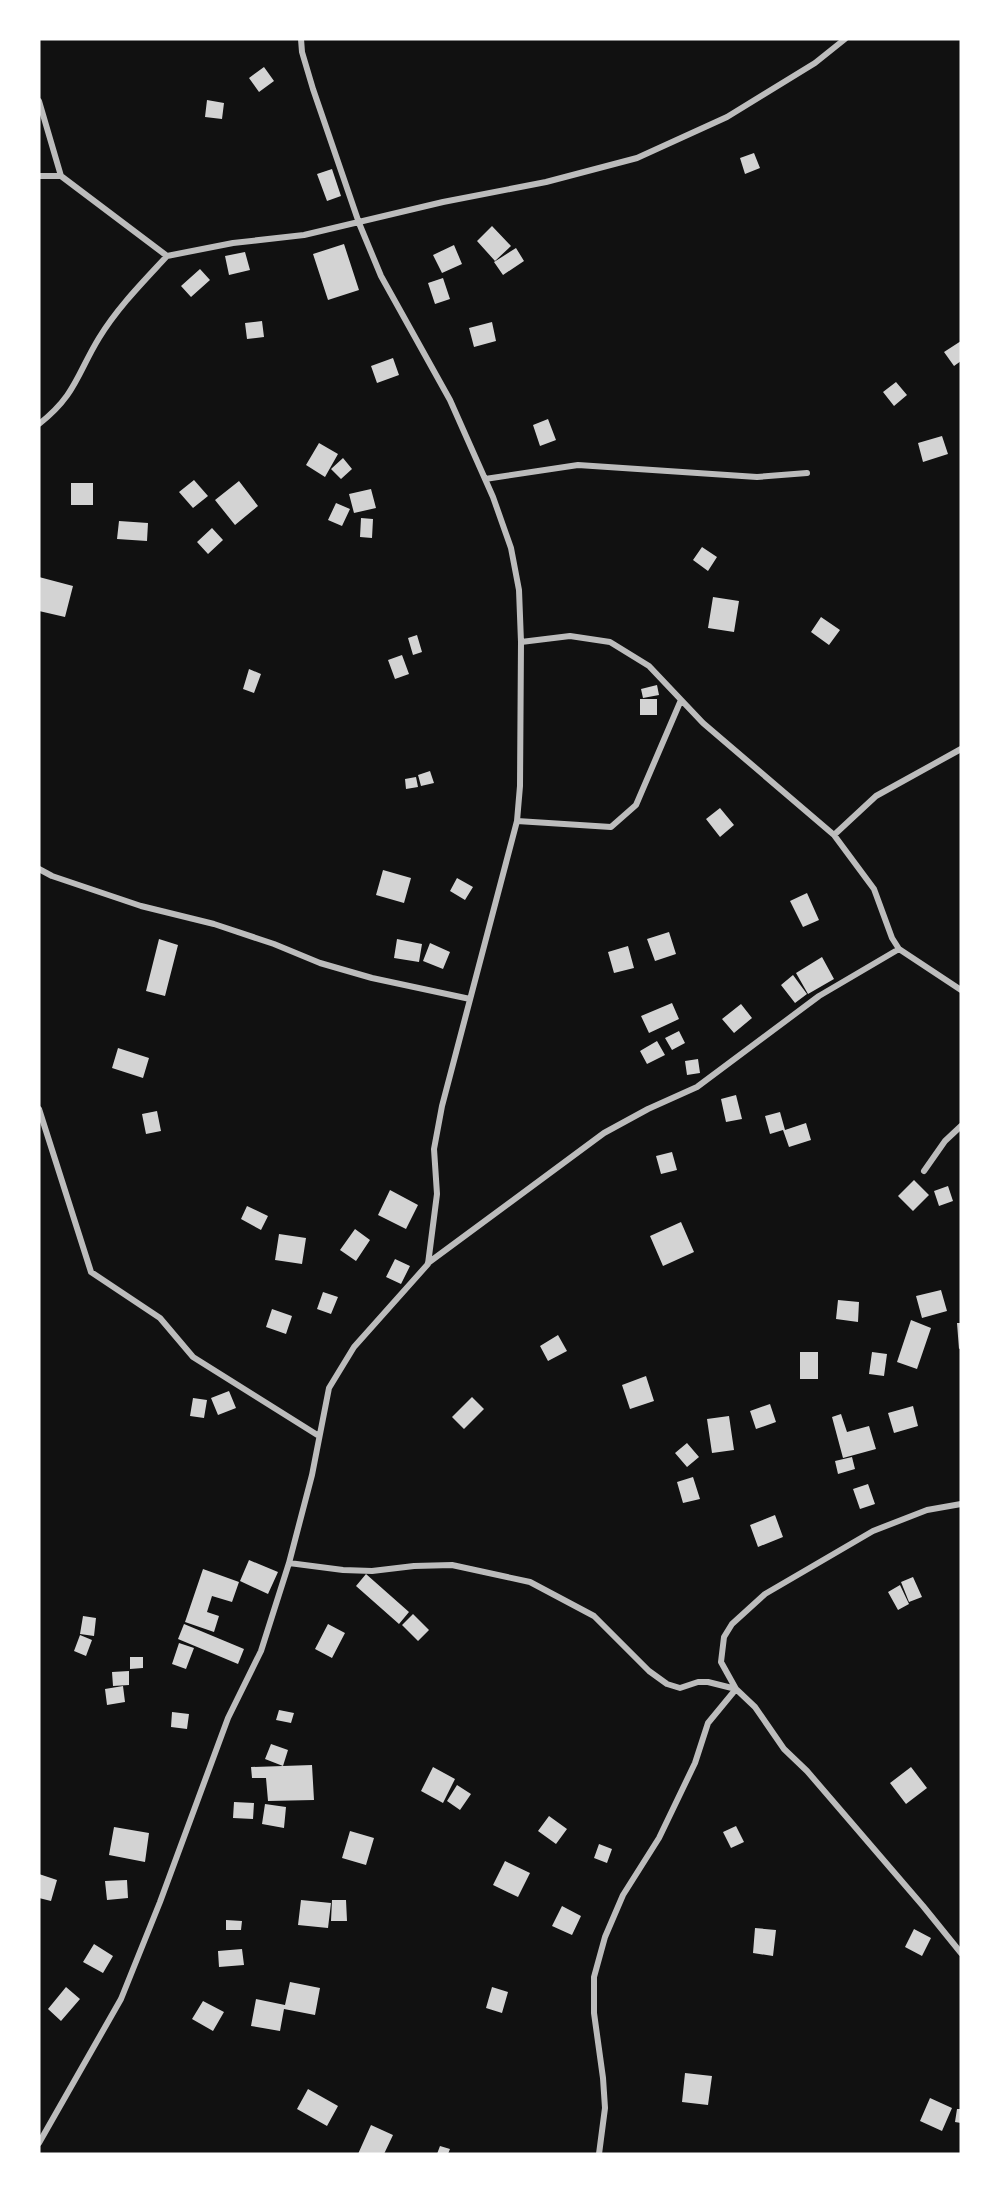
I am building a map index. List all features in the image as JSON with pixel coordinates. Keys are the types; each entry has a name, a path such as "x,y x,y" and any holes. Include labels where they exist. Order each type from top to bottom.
{"street":[{"path":"301,39 302,52 313,89 359,223 381,276 450,400 485,479 511,548 519,590 520,786 516,821 442,1106 434,1149 437,1194 428,1264"},
{"path":"39,423 56,410 72,391 105,330 131,294 167,256 233,243 304,235 443,202 546,182 637,158 727,117 815,63 845,39"},
{"path":"39,101 61,176 167,256"},
{"path":"39,176 61,176"},
{"path":"485,479 578,465 757,477 807,473"},
{"path":"521,642 570,636 610,642 649,666 703,723 834,835 873,889 892,938 899,949 961,990"},
{"path":"516,821 611,827 636,805 681,700"},
{"path":"834,835 876,796 961,749"},
{"path":"39,869 52,876 141,906 214,924 274,944 320,963 372,978 470,999"},
{"path":"39,2143 121,1999 160,1902 228,1718 261,1651 289,1563 312,1475 329,1388 354,1347 428,1264 604,1133 648,1109 698,1087 819,996 899,949"},
{"path":"39,1109 91,1272 160,1318 193,1357 319,1436"},
{"path":"924,1171 945,1141 961,1126"},
{"path":"961,1504 927,1510 873,1531 765,1594 732,1624 724,1637 721,1662 736,1689 755,1707 784,1749 807,1771 961,1953"},
{"path":"289,1563 372,1571 414,1566 452,1565 530,1582 594,1616 649,1671 667,1684 680,1688 698,1682 708,1682 736,1689"},
{"path":"599,2154 605,2108 594,2013 594,1977 605,1937 623,1895 659,1838 695,1763 708,1723 736,1689"}],"building":[{"path":"264,67 274,81 259,92 249,78"},
{"path":"207,100 224,103 222,119 205,117"},
{"path":"754,153 760,168 745,174 740,158"},
{"path":"332,169 341,196 327,201 317,174"},
{"path":"492,226 511,246 495,261 477,241"},
{"path":"344,244 359,290 328,300 313,254"},
{"path":"454,245 462,264 442,273 433,255"},
{"path":"516,248 524,261 503,275 494,262"},
{"path":"245,252 250,270 229,275 225,256"},
{"path":"200,269 210,280 191,297 181,286"},
{"path":"443,278 450,299 435,304 428,283"},
{"path":"262,321 264,337 247,339 245,323"},
{"path":"492,322 496,341 474,347 469,328"},
{"path":"961,341 961,361 954,366 944,352"},
{"path":"393,358 399,375 377,383 371,366"},
{"path":"896,382 907,395 894,406 883,392"},
{"path":"548,419 556,440 540,446 533,425"},
{"path":"942,436 948,454 923,462 918,443"},
{"path":"319,443 338,454 325,477 306,465"},
{"path":"343,458 352,469 341,479 331,469"},
{"path":"194,480 208,496 193,508 179,492"},
{"path":"239,481 258,506 235,525 215,500"},
{"path":"71,483 93,483 93,505 71,505"},
{"path":"371,489 376,508 354,513 349,494"},
{"path":"336,503 350,509 342,526 328,520"},
{"path":"361,518 373,519 372,538 360,537"},
{"path":"119,521 148,523 147,541 117,539"},
{"path":"212,528 223,540 208,554 197,542"},
{"path":"702,547 717,557 708,571 693,560"},
{"path":"39,577 73,586 65,617 39,611"},
{"path":"713,597 739,601 734,632 708,628"},
{"path":"821,617 840,630 829,645 811,632"},
{"path":"417,635 422,652 413,655 408,638"},
{"path":"402,655 409,674 395,679 388,660"},
{"path":"249,669 261,674 254,693 243,689"},
{"path":"657,685 659,695 643,698 641,689"},
{"path":"640,699 657,699 657,715 640,715"},
{"path":"430,771 434,783 421,786 418,775"},
{"path":"416,777 418,787 406,789 405,779"},
{"path":"720,808 734,825 720,837 706,819"},
{"path":"383,870 411,878 404,903 376,895"},
{"path":"457,878 473,887 465,900 450,891"},
{"path":"807,893 819,920 803,927 790,901"},
{"path":"669,932 676,954 655,961 647,939"},
{"path":"159,939 178,945 165,996 146,991"},
{"path":"397,939 422,944 419,962 394,958"},
{"path":"430,943 450,952 443,969 423,961"},
{"path":"628,946 634,968 614,973 608,952"},
{"path":"822,957 834,979 808,994 796,973"},
{"path":"793,975 807,994 795,1003 781,985"},
{"path":"672,1003 679,1019 649,1033 641,1016"},
{"path":"741,1004 752,1018 734,1033 722,1019"},
{"path":"679,1031 685,1043 672,1050 665,1038"},
{"path":"657,1041 665,1055 647,1064 640,1051"},
{"path":"118,1048 149,1058 143,1078 112,1068"},
{"path":"698,1059 700,1073 687,1075 685,1061"},
{"path":"736,1095 742,1119 726,1122 721,1099"},
{"path":"157,1111 161,1131 146,1134 142,1114"},
{"path":"780,1112 785,1130 806,1123 811,1140 789,1147 783,1130 770,1134 765,1116"},
{"path":"672,1152 677,1170 661,1174 656,1156"},
{"path":"914,1180 929,1195 913,1211 898,1196"},
{"path":"948,1186 953,1201 939,1206 934,1191"},
{"path":"390,1190 418,1205 406,1229 378,1215"},
{"path":"247,1206 268,1216 261,1230 241,1219"},
{"path":"681,1222 694,1252 663,1266 650,1236"},
{"path":"355,1229 370,1240 356,1261 340,1250"},
{"path":"279,1234 306,1238 302,1264 275,1260"},
{"path":"395,1259 410,1266 401,1284 386,1277"},
{"path":"941,1290 947,1311 922,1318 916,1296"},
{"path":"323,1292 338,1297 331,1314 317,1309"},
{"path":"838,1300 859,1302 858,1322 836,1319"},
{"path":"272,1309 292,1316 286,1334 266,1327"},
{"path":"911,1320 931,1328 917,1369 897,1362"},
{"path":"957,1323 961,1323 961,1348 959,1349"},
{"path":"558,1335 567,1351 548,1361 540,1346"},
{"path":"800,1352 818,1352 818,1379 800,1379"},
{"path":"872,1352 887,1354 884,1376 869,1374"},
{"path":"646,1376 654,1401 630,1409 622,1385"},
{"path":"229,1391 236,1408 218,1415 211,1398"},
{"path":"472,1397 484,1409 464,1429 452,1417"},
{"path":"193,1398 207,1400 204,1418 190,1416"},
{"path":"770,1404 776,1422 756,1429 750,1411"},
{"path":"913,1406 918,1426 894,1433 888,1413"},
{"path":"841,1414 847,1432 869,1426 876,1449 843,1458 832,1417"},
{"path":"729,1416 734,1450 712,1453 707,1419"},
{"path":"687,1443 699,1457 687,1467 675,1453"},
{"path":"852,1457 855,1469 838,1474 835,1461"},
{"path":"693,1477 700,1499 683,1503 677,1482"},
{"path":"868,1484 875,1504 860,1509 853,1489"},
{"path":"775,1515 783,1537 758,1547 750,1525"},
{"path":"249,1560 278,1572 268,1594 240,1581"},
{"path":"203,1569 239,1582 232,1602 212,1596 207,1612 219,1616 214,1632 185,1622"},
{"path":"366,1574 409,1612 399,1624 356,1586"},
{"path":"913,1577 922,1597 909,1602 901,1582"},
{"path":"900,1585 909,1604 898,1610 888,1592"},
{"path":"413,1614 429,1630 418,1641 402,1625"},
{"path":"83,1616 96,1618 94,1636 80,1634"},
{"path":"184,1624 244,1649 238,1664 178,1639"},
{"path":"328,1624 345,1633 332,1658 315,1649"},
{"path":"80,1635 92,1640 86,1656 74,1651"},
{"path":"179,1643 194,1648 186,1669 172,1664"},
{"path":"130,1657 143,1657 143,1668 130,1669"},
{"path":"129,1671 129,1685 113,1686 112,1672"},
{"path":"123,1686 125,1702 107,1705 105,1689"},
{"path":"279,1710 294,1713 291,1723 276,1720"},
{"path":"172,1712 189,1714 187,1729 171,1727"},
{"path":"271,1744 288,1750 283,1766 265,1759"},
{"path":"312,1765 314,1800 268,1801 266,1778 252,1778 251,1767"},
{"path":"433,1767 455,1779 443,1803 421,1791"},
{"path":"911,1767 927,1788 906,1804 890,1783"},
{"path":"457,1785 471,1794 460,1810 447,1801"},
{"path":"234,1802 254,1803 253,1819 233,1818"},
{"path":"265,1804 286,1807 284,1828 262,1824"},
{"path":"549,1816 567,1829 556,1844 538,1831"},
{"path":"736,1826 744,1842 731,1848 723,1832"},
{"path":"114,1827 149,1833 145,1862 109,1855"},
{"path":"350,1831 374,1838 366,1865 342,1858"},
{"path":"599,1844 612,1849 607,1863 594,1858"},
{"path":"505,1861 530,1873 518,1897 493,1885"},
{"path":"39,1874 57,1880 51,1901 39,1898"},
{"path":"127,1880 128,1898 107,1900 105,1881"},
{"path":"301,1900 331,1903 328,1928 298,1925"},
{"path":"332,1900 346,1900 347,1921 331,1921"},
{"path":"562,1906 581,1916 572,1935 552,1926"},
{"path":"226,1920 242,1921 241,1930 226,1930"},
{"path":"755,1928 776,1930 773,1956 753,1953"},
{"path":"914,1929 931,1938 922,1956 905,1947"},
{"path":"94,1944 113,1956 103,1973 83,1962"},
{"path":"242,1949 244,1965 219,1967 218,1951"},
{"path":"290,1982 320,1988 315,2015 284,2009 280,2031 251,2026 256,1999 285,2005"},
{"path":"66,1987 80,1999 61,2021 48,2009"},
{"path":"492,1987 508,1992 502,2013 486,2008"},
{"path":"203,2001 224,2012 213,2031 192,2019"},
{"path":"685,2073 712,2076 708,2105 682,2102"},
{"path":"308,2089 338,2106 327,2126 297,2109"},
{"path":"930,2098 952,2108 942,2131 920,2121"},
{"path":"957,2109 961,2109 961,2123 955,2122"},
{"path":"371,2125 393,2135 384,2154 358,2154"},
{"path":"440,2146 450,2149 448,2154 437,2154"}]}
